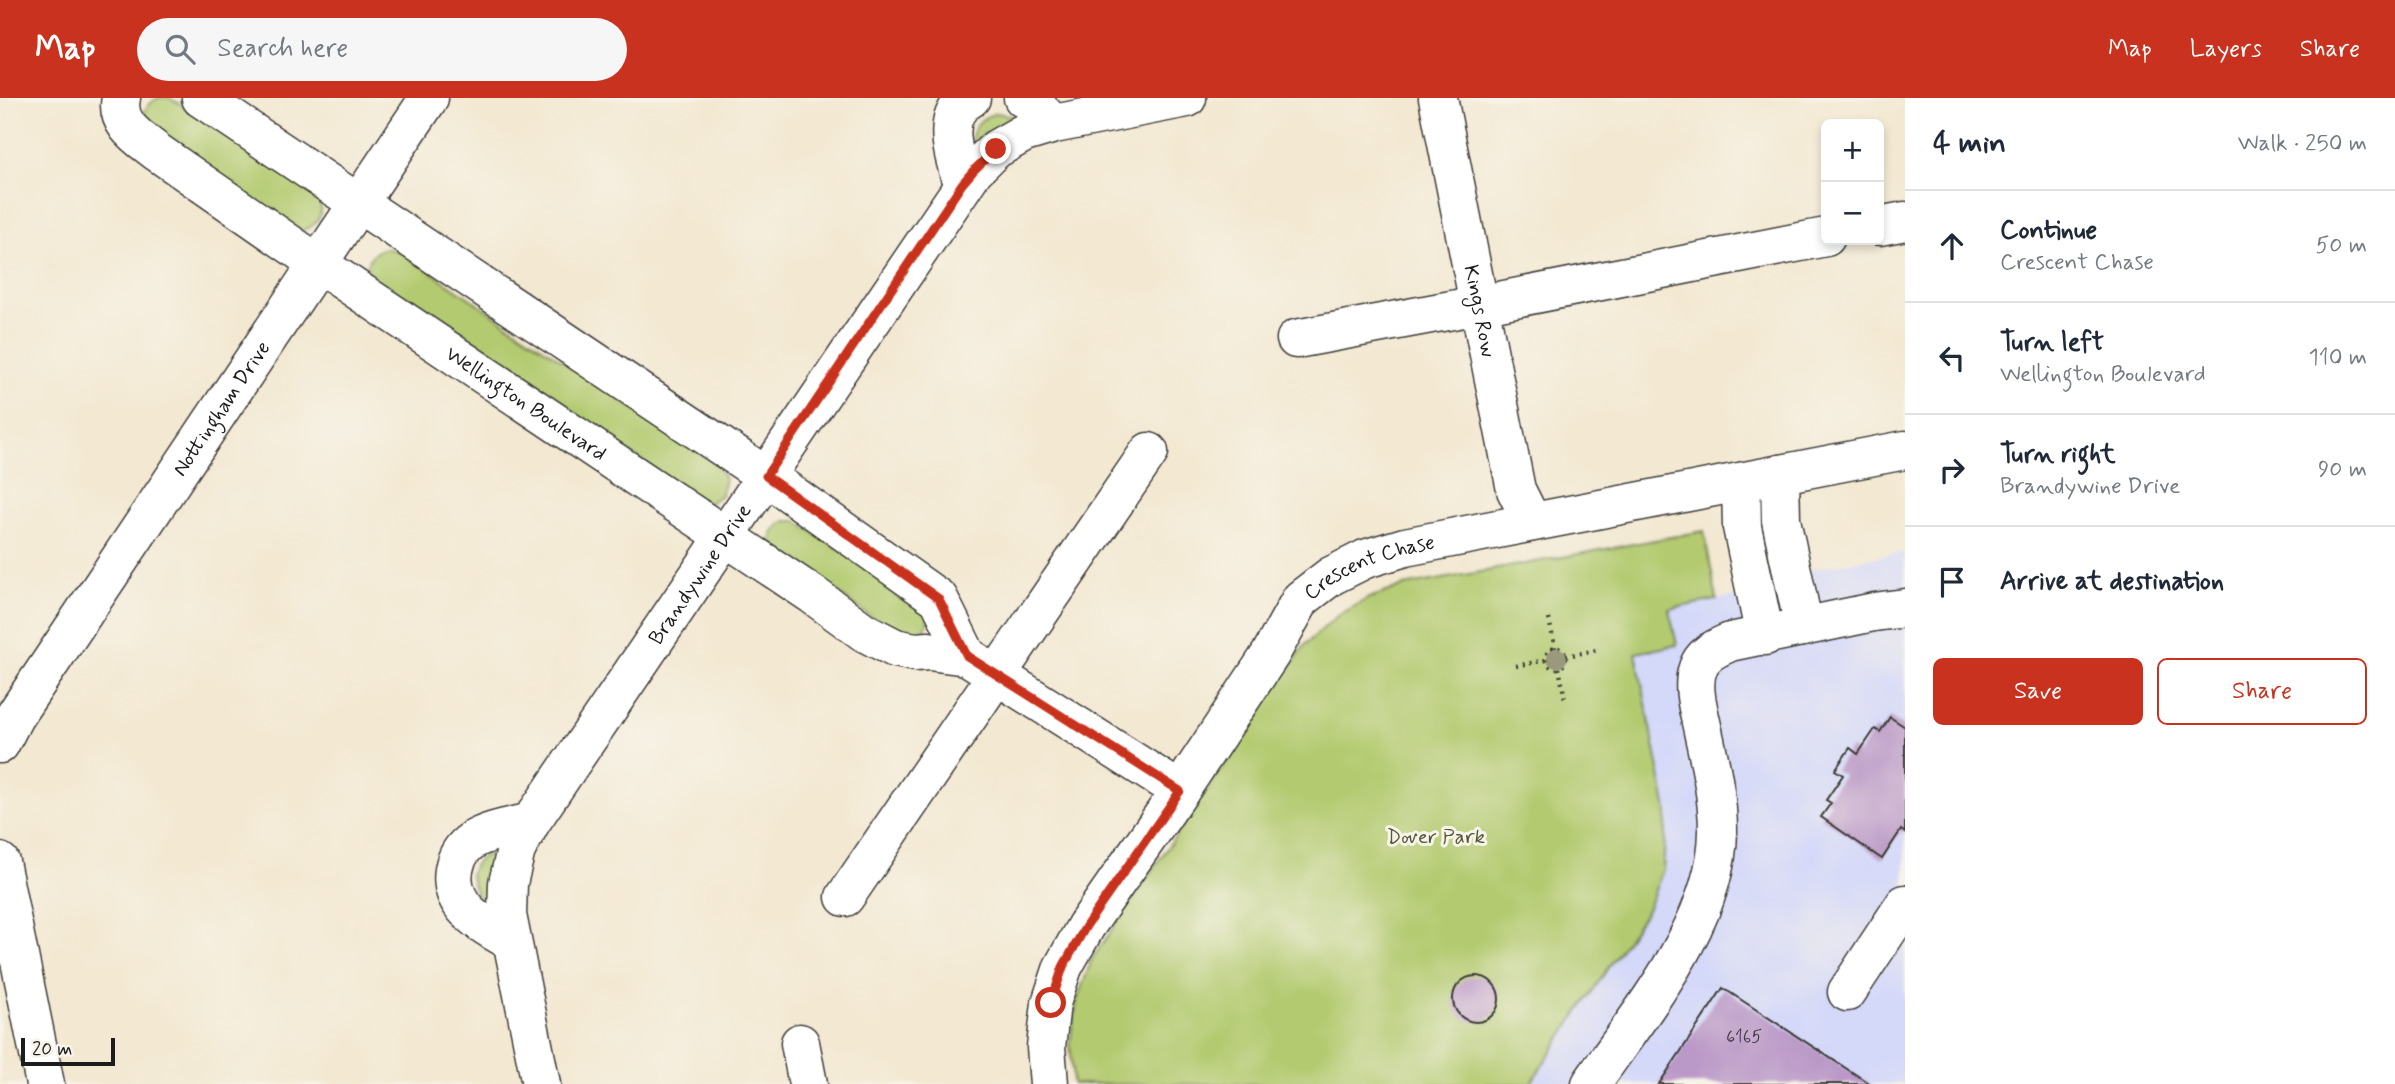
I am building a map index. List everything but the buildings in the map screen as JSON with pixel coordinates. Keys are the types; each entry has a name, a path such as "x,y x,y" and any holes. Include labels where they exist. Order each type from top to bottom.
{"street":[{"name":"Wellington Boulevard","path":"121,98 119,103 123,121 131,132 317,263 813,595 864,632 894,648 915,652 929,651 981,664 1180,791"},
{"path":"201,98 766,476 939,599 981,664"},
{"name":"Nottingham Drive","path":"5,727 429,98"},
{"path":"962,184 951,142 952,118 965,101 971,98"},
{"path":"1023,98 1030,101 1054,124"},
{"name":"Brandywine Drive","path":"541,1084 507,915 508,883 516,850 531,822 974,170 996,149 1024,133 1054,124 1187,98"},
{"name":"Kings Row","path":"1438,98 1517,490 1532,522"},
{"path":"1884,225 1905,221"},
{"path":"1296,339 1821,238"},
{"name":"Crescent Chase","path":"1049,1084 1046,1047 1051,1003 1063,967 1086,926 1270,655 1301,599 1321,584 1365,559 1405,547 1905,450"},
{"path":"845,897 981,664 1149,452"},
{"path":"1780,474 1781,520 1804,627"},
{"path":"1741,482 1742,527 1765,636"},
{"path":"1591,1084 1680,953 1703,904 1714,865 1718,830 1715,795 1695,690 1698,667 1709,651 1730,642 1905,608"},
{"path":"511,940 470,915 453,887 453,874 457,856 472,840 531,822"},
{"path":"0,862 44,1084"},
{"path":"1847,992 1905,904"},
{"path":"800,1043 808,1084"}],"path":[{"path":"1549,618 1555,648"},
{"path":"1555,648 1565,652 1566,656 1565,664 1559,668 1553,668 1546,660 1547,653 1555,648"},
{"path":"1566,656 1597,650"},
{"path":"1516,666 1546,660"},
{"path":"1559,668 1565,699"}],"shaded area":[{"path":"1905,552 1905,1084 1530,1084 1647,910 1663,870 1667,810 1635,653 1669,609 1803,583 1801,571"}],"green space":[{"path":"158,98 169,98 177,102 313,193 321,206 316,223 296,231 142,121 147,107"},
{"path":"997,113 1011,116 1018,121 972,147 974,129 985,117"},
{"path":"381,249 401,252 717,465 725,479 721,495 707,504 369,281 368,262"},
{"path":"786,521 796,521 920,602 928,616 924,631 918,636 903,640 770,544 775,530"},
{"name":"Dover Park","path":"1704,531 1717,600 1669,609 1677,645 1636,653 1667,810 1663,870 1647,910 1530,1084 1073,1084 1070,1042 1077,1000 1092,959 1305,645 1337,616 1369,598 1404,586"},
{"path":"497,853 487,903 478,899 470,874 479,860"}],"route":[{"path":"996,149 962,184 766,476 939,599 967,656 1180,791 1086,926 1063,967 1051,1003"}]}
